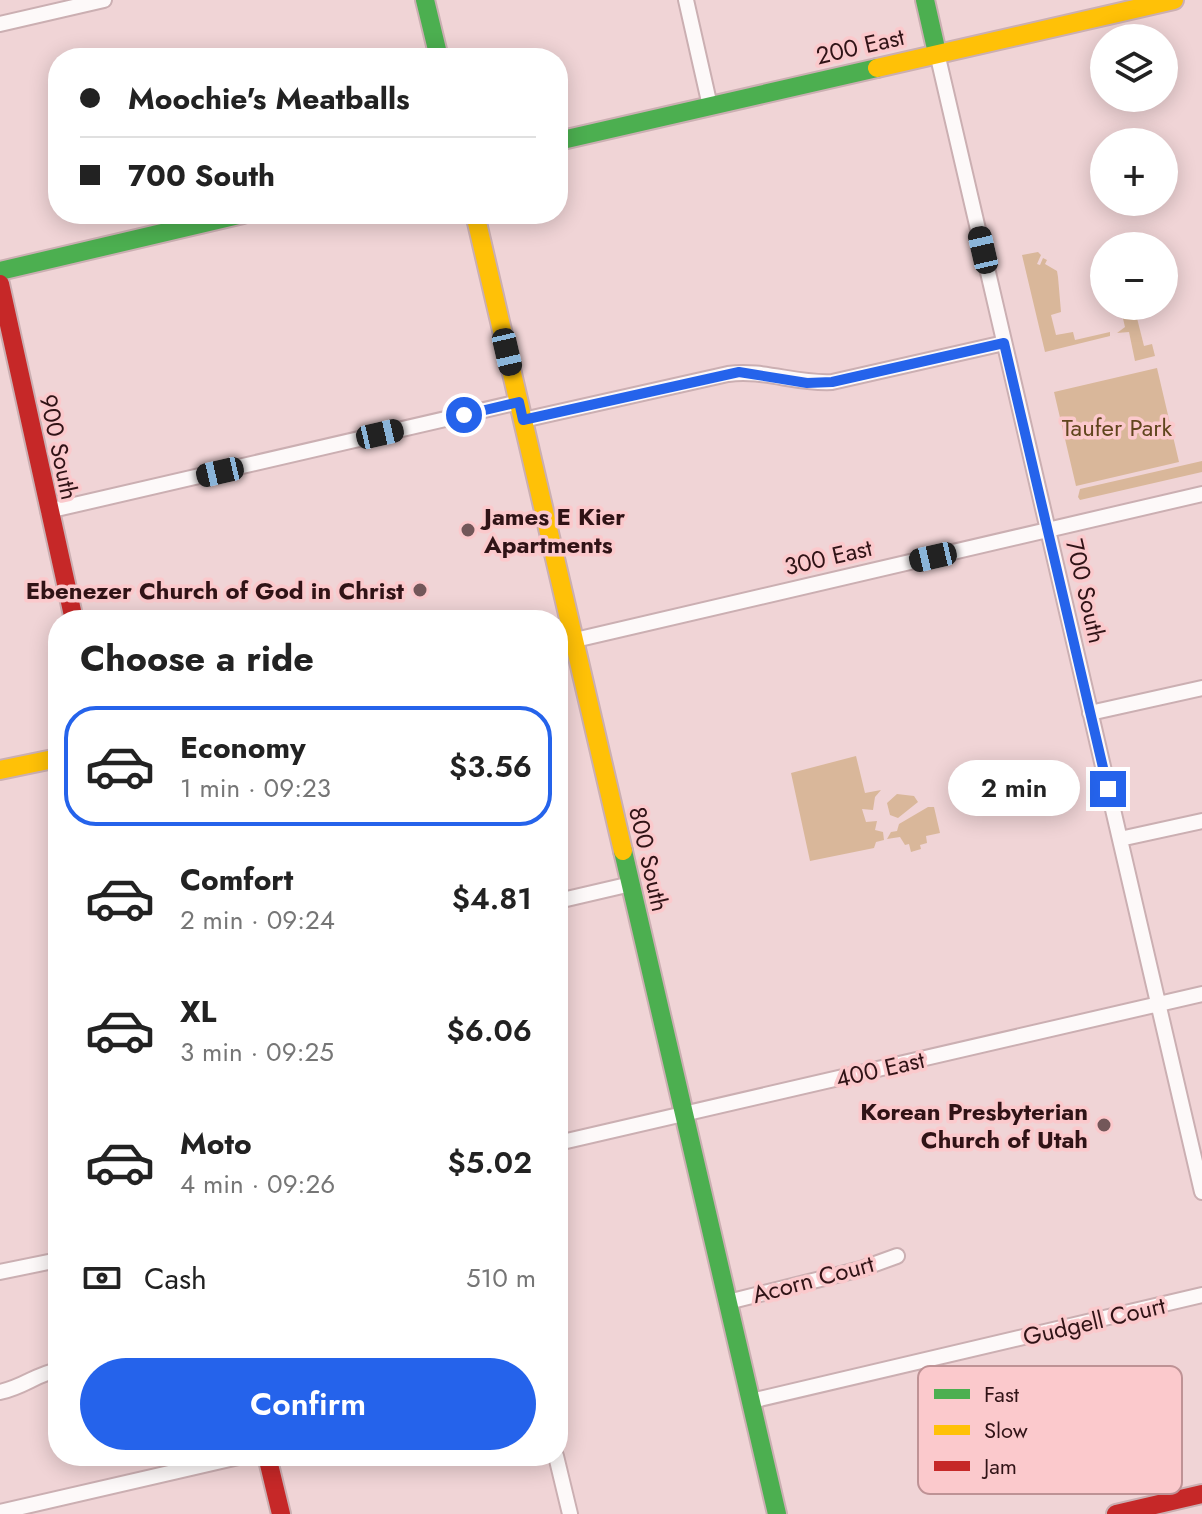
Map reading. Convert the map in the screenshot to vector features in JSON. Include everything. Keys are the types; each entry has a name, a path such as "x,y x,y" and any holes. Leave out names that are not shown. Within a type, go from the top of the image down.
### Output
{"street":[{"path":"0,24 104,0"},
{"path":"425,0 437,48"},
{"path":"686,0 710,106"},
{"name":"700 South","path":"925,0 1202,1192"},
{"name":"200 East","path":"568,139 1174,0"},
{"path":"0,271 200,224"},
{"name":"800 South","path":"477,224 521,411 560,610"},
{"name":"900 South","path":"0,284 72,610"},
{"path":"48,511 521,411 739,372 807,383 843,380 1004,343"},
{"name":"300 East","path":"568,642 1202,494"},
{"name":"800 South","path":"568,649 631,884 777,1514"},
{"path":"1090,713 1202,688"},
{"path":"0,770 48,760"},
{"path":"1120,839 1202,821"},
{"path":"568,899 631,884"},
{"name":"400 East","path":"568,1141 1202,994"},
{"name":"Acorn Court","path":"728,1302 861,1269 897,1256"},
{"path":"0,1272 48,1262"},
{"name":"Gudgell Court","path":"751,1401 1202,1295"},
{"path":"0,1392 25,1386 35,1376 48,1373"},
{"path":"0,1512 200,1466"},
{"path":"269,1466 281,1514"},
{"path":"558,1466 570,1514"},
{"path":"1116,1514 1202,1494"}],"green space":[{"path":"1038,252 1041,255 1037,264 1040,265 1043,258 1047,260 1045,264 1057,271 1061,312 1051,315 1056,335 1073,332 1075,340 1110,332 1110,336 1045,352 1022,255"},
{"path":"1123,320 1138,320 1144,346 1152,344 1155,356 1135,361 1129,332 1117,333 1125,327"},
{"name":"Taufer Park","path":"1157,368 1179,462 1076,486 1054,392"},
{"path":"1202,461 1202,472 1080,500 1078,497 1080,489"},
{"path":"856,756 865,793 881,790 875,797 873,810 862,809 866,822 877,821 875,830 883,832 884,840 876,842 874,848 810,861 791,773"},
{"path":"897,794 914,796 918,802 898,818 890,815 887,803"},
{"path":"928,807 934,807 940,833 926,836 927,843 920,845 921,849 911,852 909,844 905,845 900,837 887,839 891,832 897,831 899,824"}],"traffic: fast":[{"path":"425,0 437,48"},
{"path":"925,0 937,53"},
{"path":"568,139 877,68"},
{"path":"0,271 200,224"},
{"path":"623,851 777,1514"}],"traffic: slow":[{"path":"877,68 1174,0"},
{"path":"477,224 567,610"},
{"path":"568,614 623,851"},
{"path":"0,770 48,760"}],"traffic: jam":[{"path":"0,284 72,610"},
{"path":"269,1466 281,1514"},
{"path":"1116,1514 1202,1494"}],"place":[{"name":"James E Kier Apartments","path":"468,530"},
{"name":"Ebenezer Church of God in Christ","path":"420,590"},
{"name":"Korean Presbyterian Church of Utah","path":"1104,1125"}],"route":[{"path":"464,415 519,402 523,420 739,372 807,383 832,382 1004,343 1108,789"}]}
